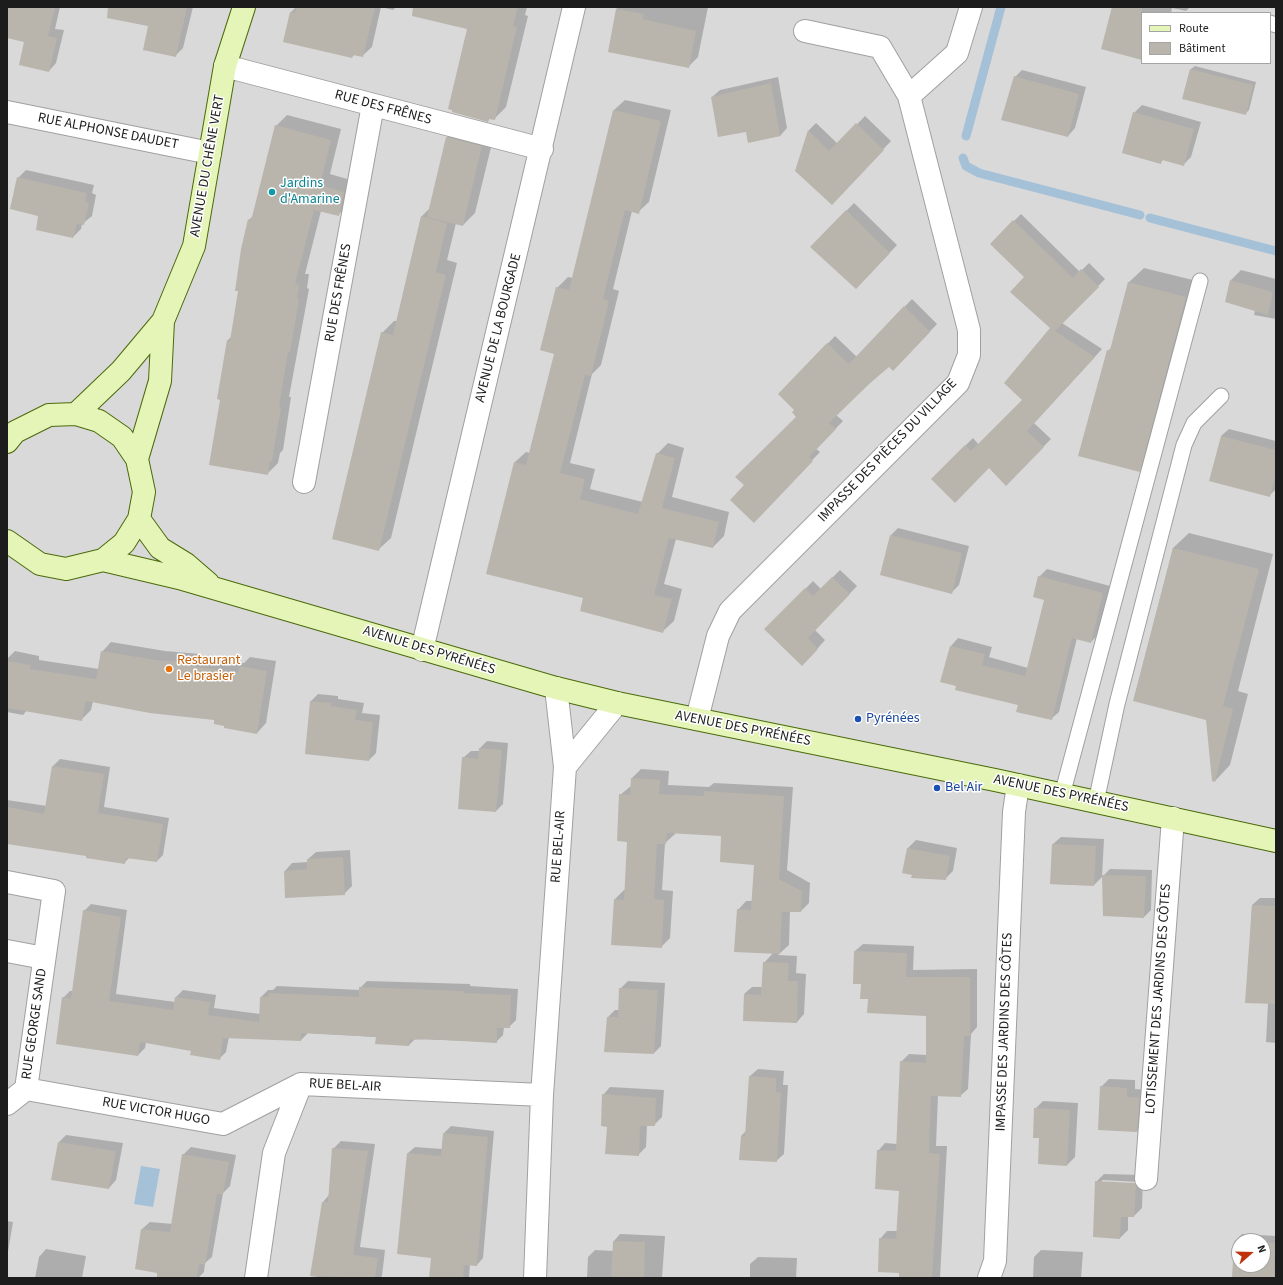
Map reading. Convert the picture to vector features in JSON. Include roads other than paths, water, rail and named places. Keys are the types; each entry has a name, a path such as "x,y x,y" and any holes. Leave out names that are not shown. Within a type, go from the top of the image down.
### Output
{"main road":[{"name":"AVENUE DU CHÊNE VERT","path":"137,459 160,382 164,322 194,246 225,66 244,7"},
{"name":"AVENUE DU CHÊNE VERT","path":"76,414 121,371 164,322"},
{"path":"7,541 40,564 66,569 103,560 124,543 139,519 144,492 137,459 122,437 99,421 76,414 49,415 10,436"},
{"name":"AVENUE DES PYRÉNÉES","path":"139,519 160,548 186,564 217,590"},
{"name":"AVENUE DES PYRÉNÉES","path":"103,560 150,571 556,688 617,703 1018,785 1276,841"}],"street":[{"name":"AVENUE DE LA BOURGADE","path":"422,650 542,149 574,7"},
{"path":"909,96 957,53 972,7"},
{"name":"IMPASSE DES PIÈCES DU VILLAGE","path":"697,719 718,636 730,611 958,383 969,355 969,330 909,96 880,47 805,31"},
{"name":"RUE DES FRÊNES","path":"225,66 542,149"},
{"name":"RUE DES FRÊNES","path":"304,482 373,105"},
{"name":"RUE ALPHONSE DAUDET","path":"7,112 210,153"},
{"name":"RUE BEL-AIR","path":"535,1278 542,1095 565,767 556,688"},
{"path":"565,767 617,703"},
{"name":"IMPASSE DES JARDINS DES CÔTES","path":"989,1278 995,1261 1014,812 1018,785"},
{"name":"LOTISSEMENT DES JARDINS DES CÔTES","path":"1146,1179 1173,818"},
{"name":"RUE GEORGE SAND","path":"7,882 54,891 26,1089"},
{"name":"RUE GEORGE SAND","path":"7,951 44,958"},
{"name":"RUE BEL-AIR","path":"256,1278 274,1153 301,1084 542,1095"},
{"name":"RUE VICTOR HUGO","path":"26,1089 223,1124 301,1084"},
{"path":"7,1104 26,1089"}],"lane":[{"path":"1062,795 1200,281"},
{"path":"1096,802 1116,704 1184,445 1194,423 1221,396"}],"water":[{"path":"141,1166 160,1169 153,1207 134,1204"}],"waterway":[{"path":"966,136 1001,7"},
{"path":"963,158 966,166 979,173 1140,215"},
{"path":"1150,218 1276,251"}],"place":[{"name":"Jardins d'Amarine","path":"272,192"},
{"name":"Restaurant Le brasier","path":"169,669"},
{"name":"Pyrénées","path":"858,719"},
{"name":"Bel Air","path":"937,788"}]}
